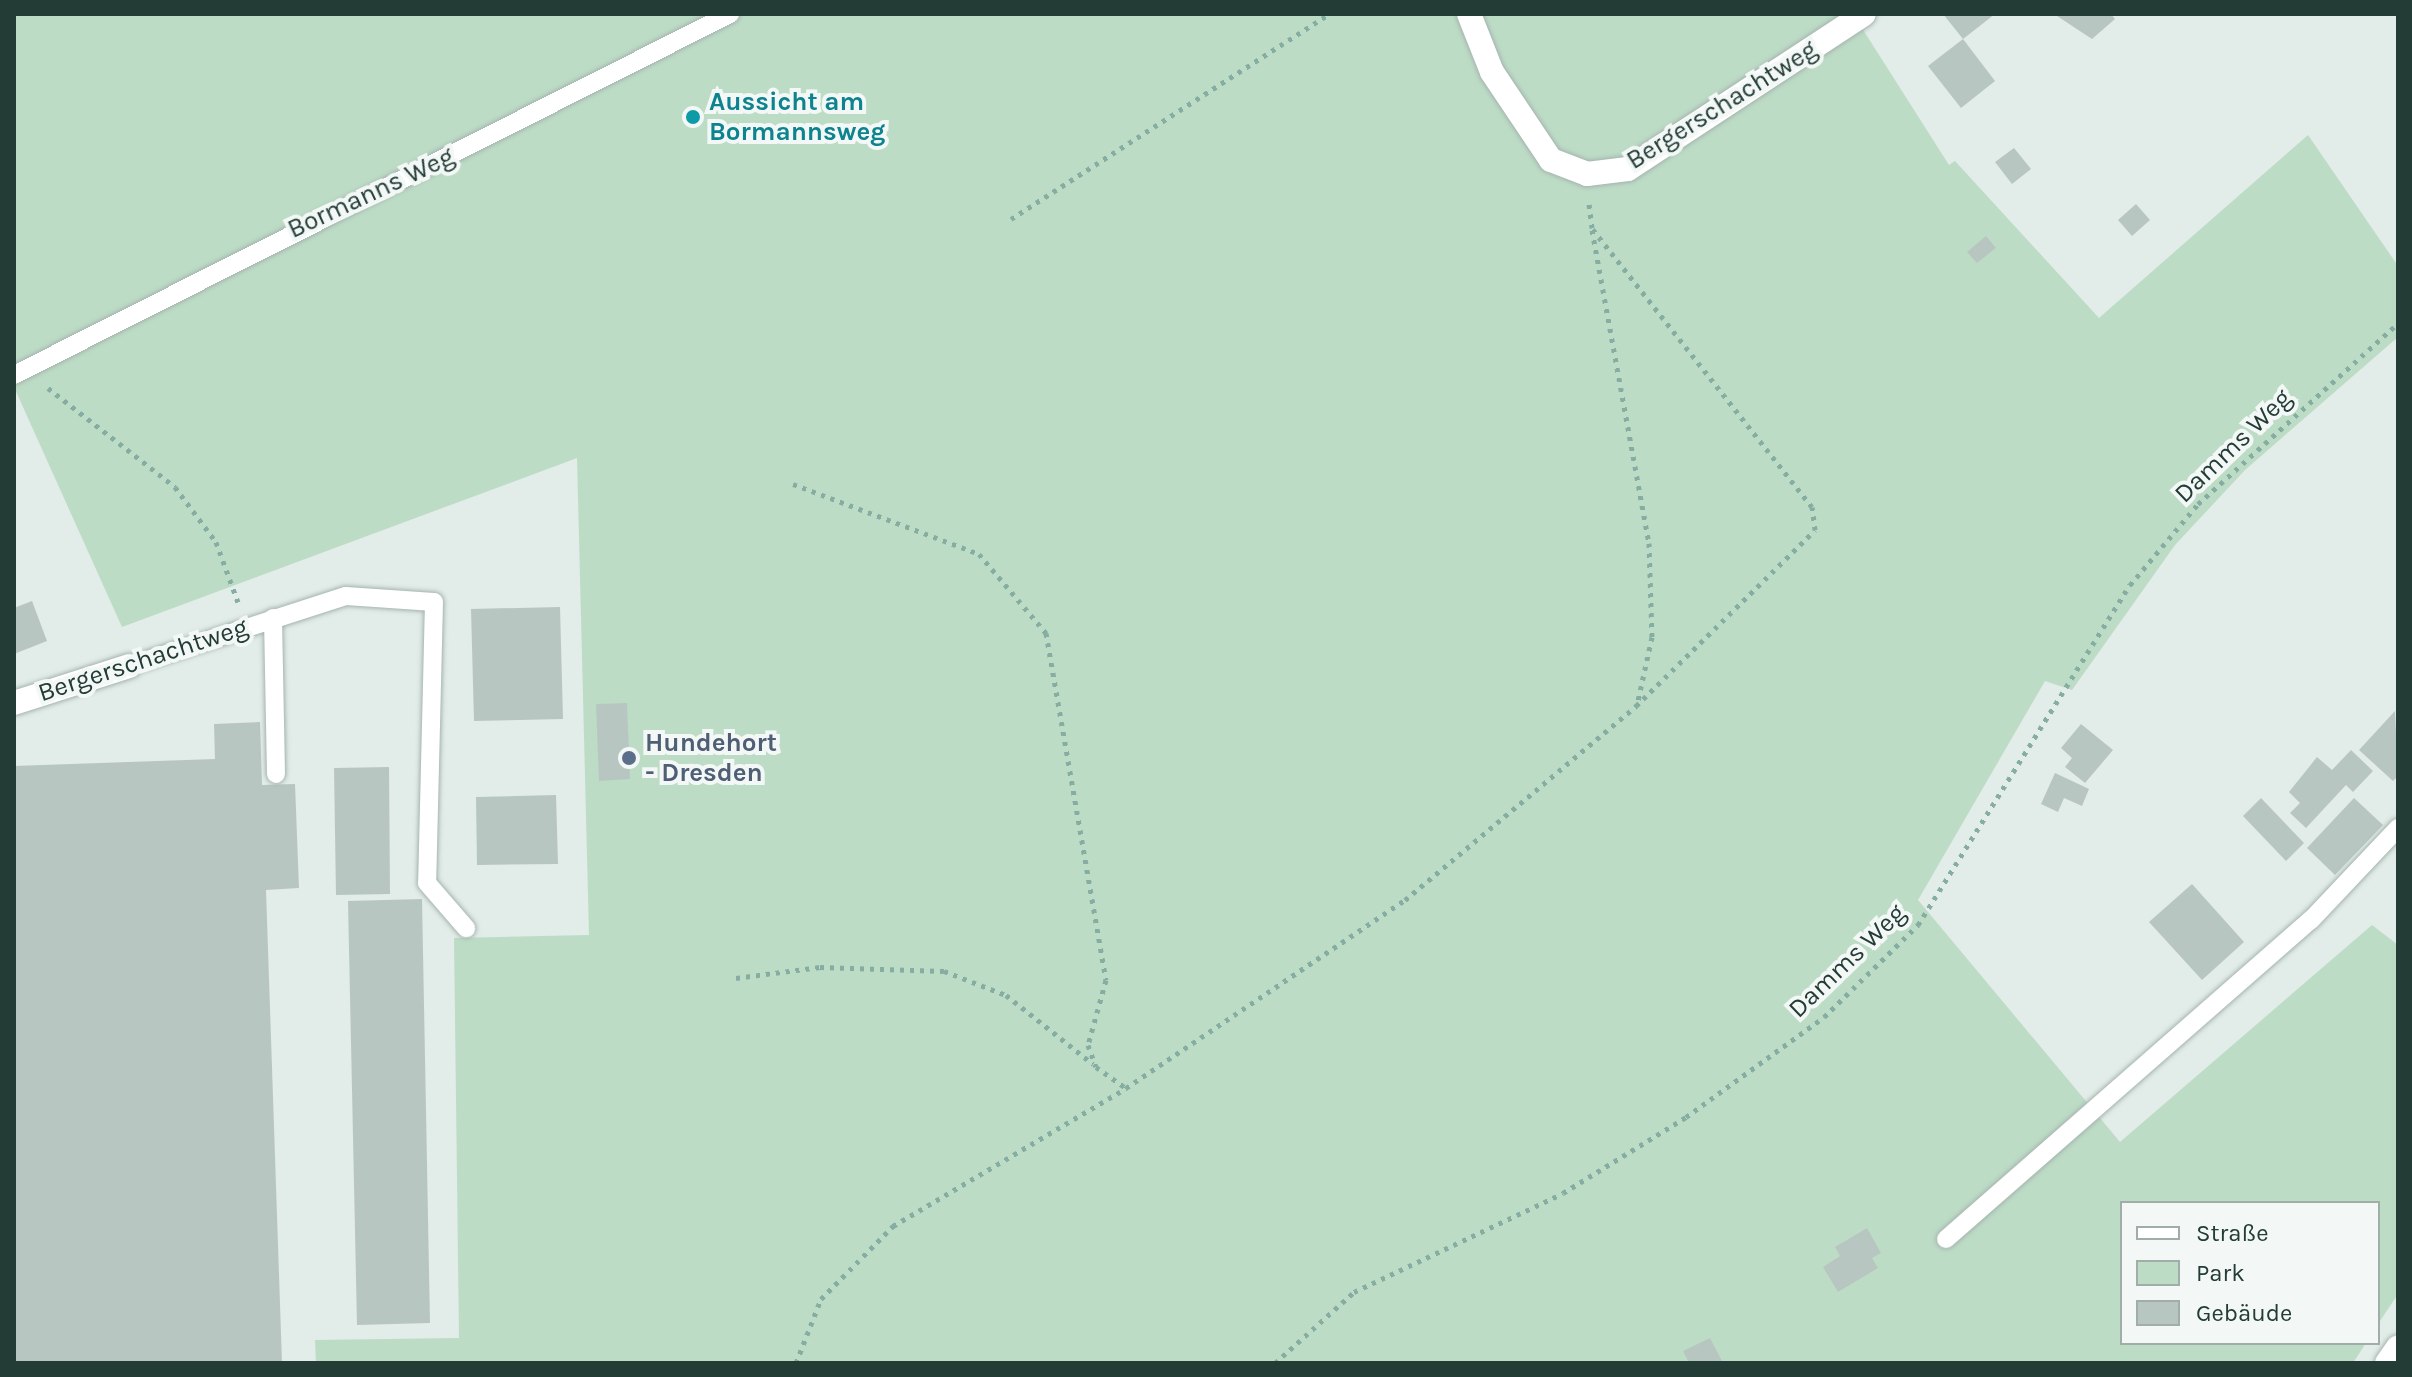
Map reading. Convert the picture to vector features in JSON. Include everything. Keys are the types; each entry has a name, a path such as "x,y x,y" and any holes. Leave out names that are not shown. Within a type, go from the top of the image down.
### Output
{"street":[{"name":"Bergerschachtweg","path":"1469,14 1492,72 1551,160 1587,174 1628,169 1864,14"},
{"name":"Bergerschachtweg","path":"14,703 129,666"},
{"path":"2387,1363 2398,1347"}],"lane":[{"name":"Bormanns Weg","path":"14,375 309,221 562,104 730,14"},
{"name":"Bergerschachtweg","path":"129,666 346,596 434,602 427,883 466,928"},
{"path":"273,618 276,774"},
{"path":"1946,1239 2311,920 2398,828"}],"path":[{"path":"1011,219 1329,14"},
{"path":"1587,174 1592,228 1649,543 1652,637 1636,706"},
{"path":"796,1363 821,1299 893,1226 1126,1088 1405,900 1636,706 1815,530 1812,507 1592,228"},
{"name":"Damms Weg","path":"1275,1363 1354,1292 1563,1193 1686,1117 1824,1017 1918,925 2130,585 2198,504 2398,323"},
{"path":"36,366 83,420 175,487 216,542 246,626"},
{"path":"793,484 979,554 1046,633 1106,980 1088,1045 1096,1067"},
{"path":"736,978 820,967 944,971 1006,995 1126,1088"}],"green space":[{"path":"14,14 1853,14 1949,165 1955,161 2099,318 2308,135 2398,266 2398,337 2245,470 2175,545 2072,690 2045,681 1918,900 2120,1142 2372,925 2398,945 2398,1294 2380,1321 2380,1201 2120,1201 2120,1345 2365,1345 2353,1363 316,1363 315,1340 459,1338 454,938 589,935 577,458 122,627 14,387"}],"building":[{"path":"1943,14 1995,14 1963,39"},
{"path":"2054,14 2111,14 2115,19 2092,39"},
{"path":"1963,39 1995,81 1961,108 1928,66"},
{"path":"2014,148 2031,169 2012,184 1995,162"},
{"path":"2136,204 2150,220 2132,236 2118,220"},
{"path":"1986,236 1996,248 1977,263 1967,252"},
{"path":"32,601 47,641 14,654 14,608"},
{"path":"560,607 563,719 474,721 471,609"},
{"path":"627,703 630,779 599,781 596,704"},
{"path":"2395,711 2398,776 2393,781 2359,750"},
{"path":"260,722 262,785 295,784 299,888 266,890 282,1363 14,1363 14,766 215,759 214,724"},
{"path":"2081,724 2113,750 2085,783 2065,767 2072,758 2061,748"},
{"path":"2351,750 2373,771 2353,792 2346,785 2306,828 2290,813 2300,803 2289,792 2317,757 2332,770"},
{"path":"389,767 390,894 336,895 334,768"},
{"path":"2055,773 2089,789 2082,806 2064,798 2058,812 2041,804"},
{"path":"556,795 558,864 477,865 476,797"},
{"path":"2261,798 2304,843 2286,861 2243,816"},
{"path":"2354,798 2383,825 2335,875 2307,848"},
{"path":"2192,884 2244,942 2202,980 2149,922"},
{"path":"422,899 430,1323 357,1325 348,901"},
{"path":"1867,1228 1881,1253 1872,1258 1878,1268 1838,1292 1823,1267 1840,1256 1835,1247"},
{"path":"1710,1338 1723,1363 1689,1363 1683,1351"}],"place":[{"name":"Aussicht am Bormannsweg","path":"693,117"},
{"name":"Hundehort - Dresden","path":"629,758"}]}
